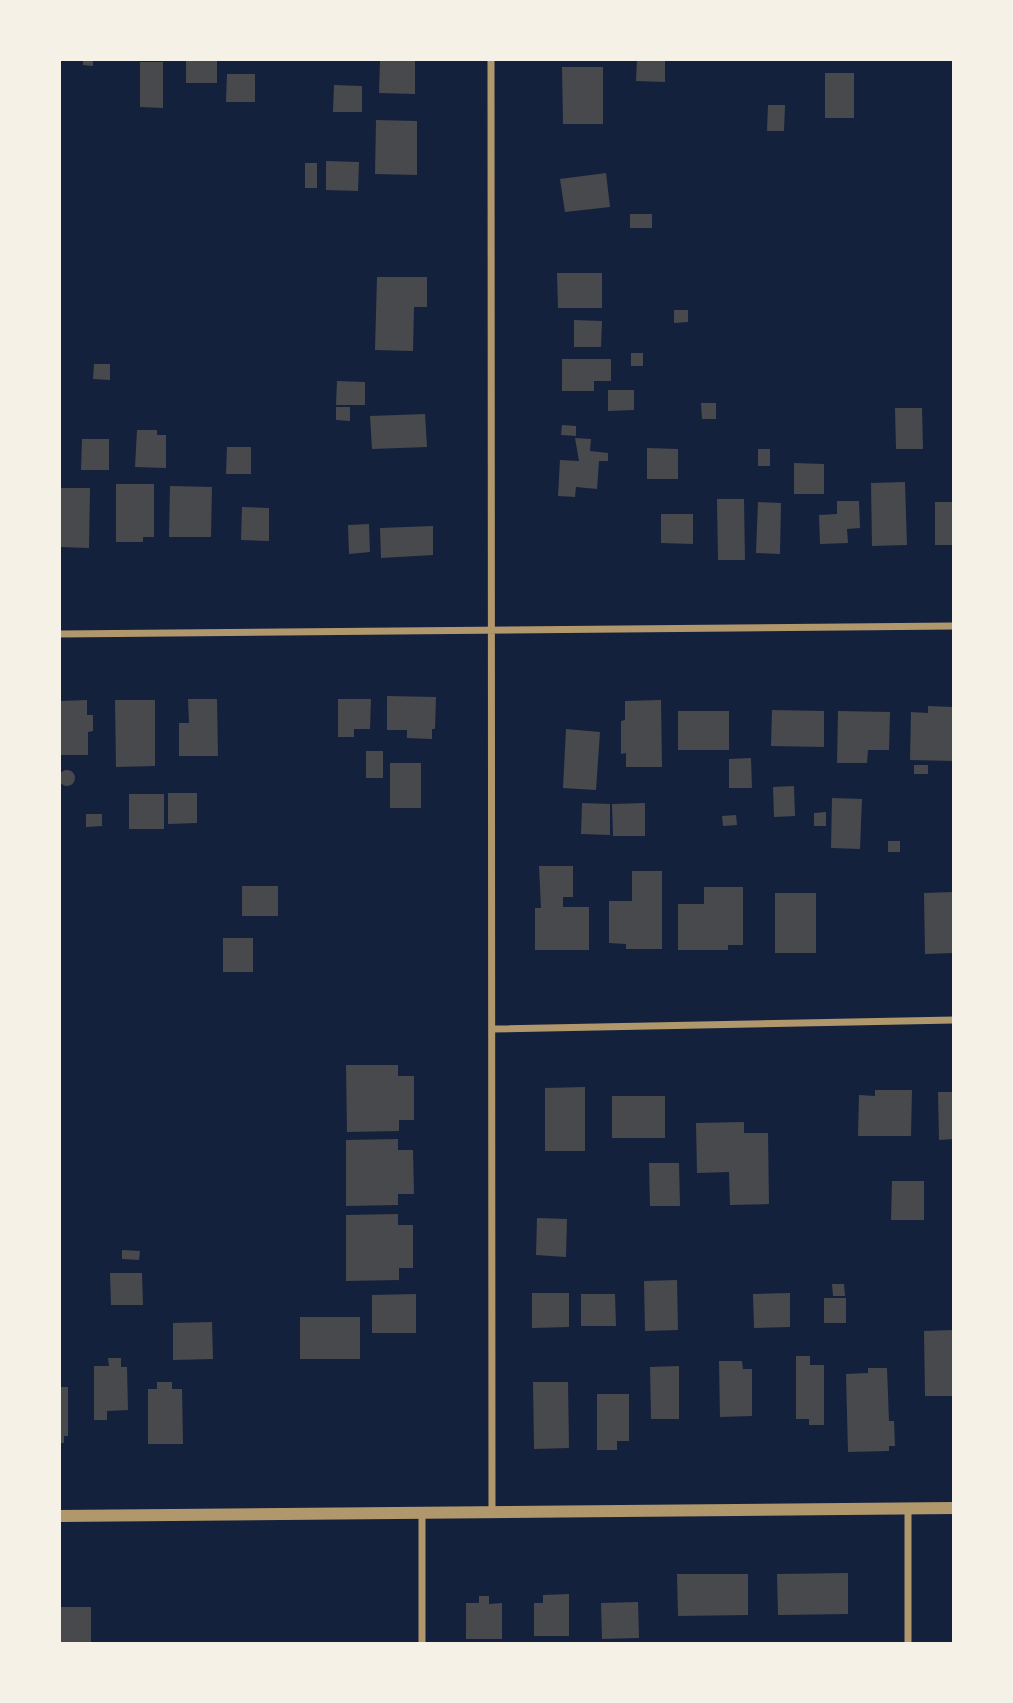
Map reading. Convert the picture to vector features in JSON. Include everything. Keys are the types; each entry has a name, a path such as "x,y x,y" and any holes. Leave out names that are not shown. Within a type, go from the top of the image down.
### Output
{"street":[{"path":"491,60 492,1512"},
{"path":"60,634 954,626"},
{"path":"492,1028 954,1020"},
{"path":"60,1516 954,1507"},
{"path":"908,1508 908,1643"},
{"path":"422,1513 422,1643"}],"building":[{"path":"83,60 93,60 93,66 83,65"},
{"path":"186,60 217,60 217,83 186,83"},
{"path":"380,60 415,60 415,94 379,93"},
{"path":"637,60 665,60 665,82 636,81"},
{"path":"140,62 163,62 163,108 140,107"},
{"path":"562,67 603,67 603,124 563,124"},
{"path":"825,73 854,73 854,118 825,118"},
{"path":"227,74 255,74 255,102 226,102"},
{"path":"334,85 362,86 362,112 333,112"},
{"path":"768,105 785,105 784,131 767,131"},
{"path":"376,120 417,121 417,175 375,174"},
{"path":"326,161 359,162 358,191 326,190"},
{"path":"305,163 317,163 317,188 305,188"},
{"path":"606,173 610,207 565,212 560,179"},
{"path":"630,214 652,214 652,228 630,228"},
{"path":"557,273 602,273 602,308 558,308"},
{"path":"377,277 427,277 427,307 414,307 413,351 375,350"},
{"path":"674,310 688,310 688,322 674,323"},
{"path":"574,320 602,321 601,347 574,347"},
{"path":"631,353 643,353 643,366 631,366"},
{"path":"562,359 611,359 611,381 594,381 594,391 562,391"},
{"path":"94,364 110,364 110,380 93,379"},
{"path":"337,381 365,382 365,405 336,405"},
{"path":"608,390 634,390 634,410 608,411"},
{"path":"701,403 716,403 716,419 702,419"},
{"path":"336,407 350,407 350,421 336,420"},
{"path":"895,408 922,408 923,449 896,449"},
{"path":"425,414 427,447 372,449 370,416"},
{"path":"562,425 576,426 576,436 561,435"},
{"path":"137,430 157,430 157,435 166,435 166,468 135,467"},
{"path":"575,438 591,439 590,451 608,453 608,461 599,461 597,489 576,487 575,497 558,496 560,460 579,461"},
{"path":"82,439 109,439 109,470 81,470"},
{"path":"227,447 251,447 251,474 226,474"},
{"path":"647,448 678,449 678,479 647,479"},
{"path":"758,449 770,449 770,466 758,466"},
{"path":"794,463 824,464 824,494 794,494"},
{"path":"905,482 907,545 872,546 871,483"},
{"path":"116,484 154,484 154,537 143,537 143,542 116,542"},
{"path":"170,486 212,487 211,537 169,537"},
{"path":"61,488 90,488 89,548 61,547"},
{"path":"717,499 744,499 745,560 718,560"},
{"path":"837,501 859,501 860,528 847,529 848,543 820,544 819,515 837,514"},
{"path":"758,502 781,503 780,554 756,553"},
{"path":"935,502 954,502 954,545 935,545"},
{"path":"242,507 269,508 269,541 241,540"},
{"path":"661,514 693,514 693,544 661,543"},
{"path":"369,524 370,552 349,554 348,525"},
{"path":"433,526 433,555 381,558 380,528"},
{"path":"387,696 436,697 432,739 407,738 407,730 387,730"},
{"path":"188,699 217,699 218,756 179,756 179,723 189,723"},
{"path":"338,699 371,699 370,729 354,729 354,737 338,737"},
{"path":"87,700 87,715 93,715 93,731 88,732 88,755 60,755 60,701"},
{"path":"115,700 155,700 155,766 116,767"},
{"path":"661,700 662,767 626,767 626,753 621,754 621,721 625,720 625,701"},
{"path":"928,706 953,707 954,761 910,760 911,712 928,713"},
{"path":"772,710 824,711 824,747 771,746"},
{"path":"678,711 729,711 729,750 678,750"},
{"path":"838,711 890,712 889,750 868,750 867,763 837,763"},
{"path":"566,729 600,732 596,790 563,788"},
{"path":"366,751 383,751 383,778 366,778"},
{"path":"751,758 752,788 729,788 729,759"},
{"path":"390,763 421,763 421,808 390,808"},
{"path":"914,765 928,765 928,774 914,774"},
{"path":"67,770 73,772 73,784 67,786 61,784 59,778 61,772"},
{"path":"794,786 795,816 774,817 773,787"},
{"path":"168,793 197,793 197,823 168,824"},
{"path":"129,794 164,794 164,829 129,829"},
{"path":"832,798 862,799 860,849 831,848"},
{"path":"582,803 610,804 610,835 581,834"},
{"path":"645,803 645,836 613,836 612,804"},
{"path":"826,812 826,826 814,826 814,813"},
{"path":"86,814 102,814 102,826 86,827"},
{"path":"736,815 737,825 723,826 722,816"},
{"path":"888,841 900,841 900,852 888,852"},
{"path":"539,866 573,866 573,897 563,897 563,907 589,907 589,950 535,950 535,908 541,908"},
{"path":"632,871 662,871 662,949 626,949 626,944 609,943 609,901 632,901"},
{"path":"242,886 278,886 278,916 242,916"},
{"path":"704,887 743,887 743,945 728,945 728,950 678,950 678,904 704,904"},
{"path":"954,892 954,953 925,954 924,893"},
{"path":"775,893 816,893 816,953 775,953"},
{"path":"223,938 253,938 253,972 223,972"},
{"path":"346,1065 398,1065 398,1076 414,1076 414,1120 399,1120 399,1131 347,1132"},
{"path":"585,1087 585,1151 545,1151 545,1088"},
{"path":"875,1090 912,1090 911,1136 858,1136 859,1095 875,1096"},
{"path":"938,1092 954,1092 954,1139 939,1140"},
{"path":"612,1096 665,1096 665,1138 612,1138"},
{"path":"744,1122 744,1133 768,1133 769,1204 730,1205 729,1172 697,1173 696,1123"},
{"path":"398,1139 398,1150 413,1150 414,1194 398,1194 398,1205 346,1206 346,1140"},
{"path":"649,1163 679,1163 680,1206 650,1206"},
{"path":"892,1181 924,1181 924,1220 891,1220"},
{"path":"398,1214 398,1225 413,1225 413,1268 399,1268 399,1280 346,1281 346,1215"},
{"path":"537,1218 567,1219 566,1257 536,1255"},
{"path":"122,1250 140,1251 139,1260 122,1259"},
{"path":"110,1273 142,1273 143,1305 111,1305"},
{"path":"677,1280 678,1330 645,1331 644,1281"},
{"path":"832,1284 844,1284 845,1296 833,1296"},
{"path":"532,1293 569,1293 569,1327 532,1328"},
{"path":"790,1293 790,1327 754,1328 753,1294"},
{"path":"416,1294 416,1333 372,1333 372,1295"},
{"path":"581,1294 615,1294 616,1326 581,1326"},
{"path":"824,1298 846,1298 846,1323 824,1323"},
{"path":"300,1317 360,1317 360,1359 300,1359"},
{"path":"212,1322 213,1359 173,1360 173,1323"},
{"path":"954,1330 954,1396 925,1396 924,1331"},
{"path":"796,1356 810,1356 810,1365 824,1365 824,1425 809,1425 809,1419 796,1419"},
{"path":"108,1358 121,1358 121,1367 127,1367 128,1410 107,1411 107,1420 94,1420 94,1366 109,1366"},
{"path":"719,1361 742,1361 743,1369 752,1369 752,1416 720,1417"},
{"path":"679,1366 679,1419 651,1419 650,1367"},
{"path":"868,1368 887,1368 889,1421 894,1421 895,1446 889,1446 889,1451 848,1452 846,1374 868,1373"},
{"path":"157,1382 172,1382 172,1389 182,1389 183,1444 148,1444 148,1389 157,1389"},
{"path":"533,1382 568,1382 569,1448 534,1449"},
{"path":"60,1387 68,1387 68,1436 64,1436 64,1443 60,1443"},
{"path":"597,1394 629,1394 629,1441 617,1441 617,1450 597,1450"},
{"path":"848,1573 848,1614 778,1615 777,1574"},
{"path":"677,1574 748,1574 748,1615 678,1616"},
{"path":"569,1594 569,1636 534,1636 534,1603 543,1603 543,1595"},
{"path":"479,1596 489,1596 489,1604 502,1603 502,1639 466,1639 466,1603 479,1603"},
{"path":"638,1602 639,1638 602,1639 601,1603"},
{"path":"60,1607 91,1607 91,1644 60,1644"}]}
